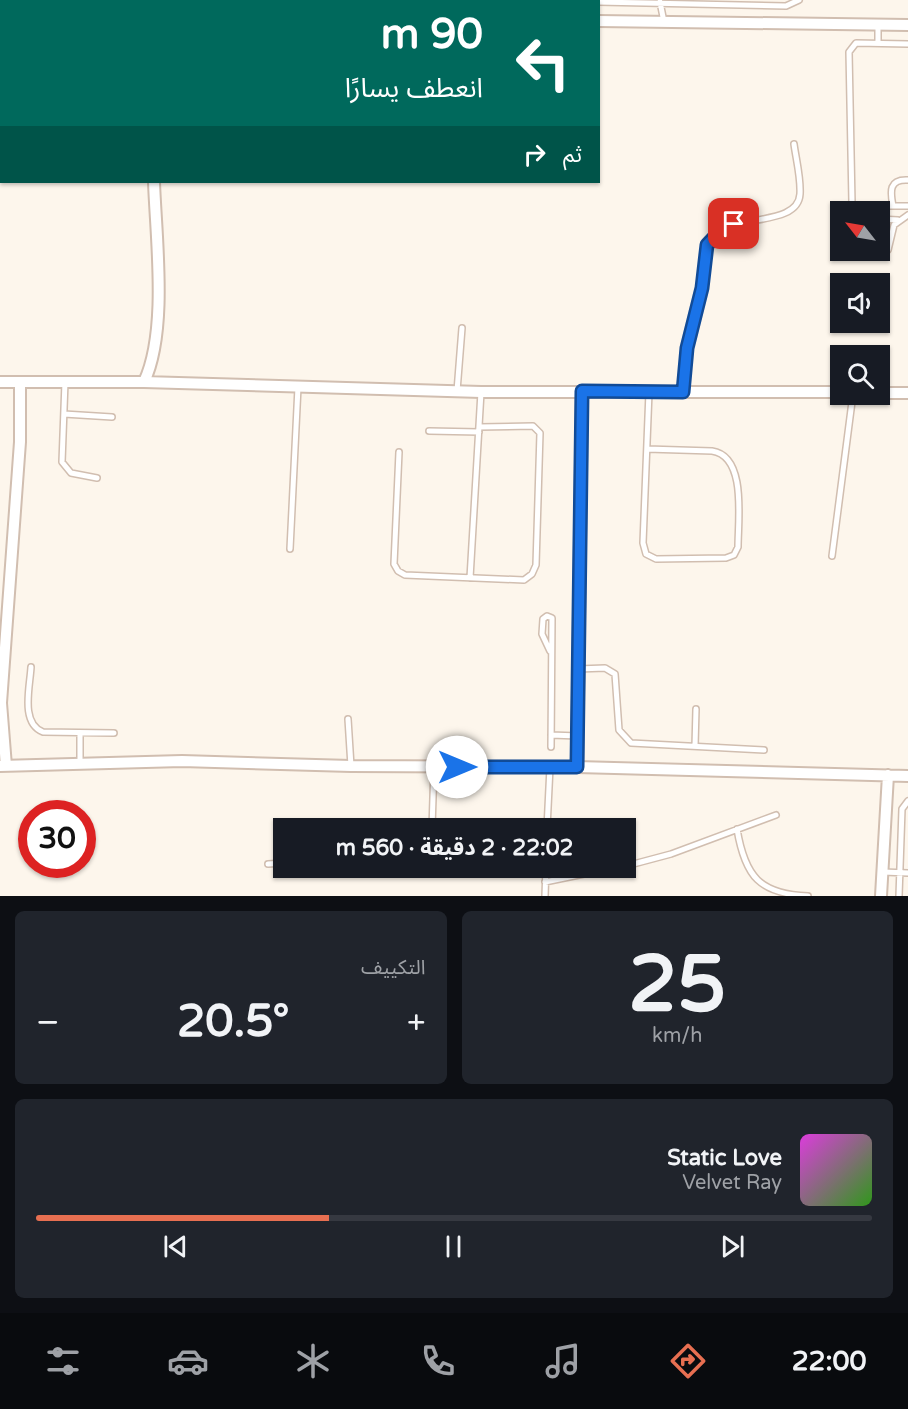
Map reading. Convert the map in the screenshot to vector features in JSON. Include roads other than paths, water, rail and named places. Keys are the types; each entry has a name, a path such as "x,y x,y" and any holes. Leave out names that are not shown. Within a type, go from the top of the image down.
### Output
{"street":[{"path":"600,21 908,25"},
{"path":"144,382 153,360 158,324 154,183"},
{"path":"0,382 144,382 482,392 830,392"},
{"path":"20,382 20,442 1,703 3,766 182,761 351,766 577,767 908,776"},
{"path":"577,767 582,391"},
{"path":"890,393 908,393"},
{"path":"881,896 888,775"}],"lane":[{"path":"600,2 660,1 786,6 799,0"},
{"path":"660,1 664,22"},
{"path":"878,24 878,44"},
{"path":"908,44 856,43 850,49 852,200 856,206 908,206"},
{"path":"683,392 687,348 702,288 707,245 723,228 780,215 793,208 800,194 794,144"},
{"path":"893,206 890,189 898,180 908,180"},
{"path":"890,220 898,220 908,215"},
{"path":"890,240 898,220"},
{"path":"457,391 462,328"},
{"path":"64,382 62,462 71,473 97,478"},
{"path":"290,549 298,387"},
{"path":"470,578 482,392"},
{"path":"647,449 712,451 719,452 730,460 736,477 738,547 734,555 726,558 656,559 646,554 643,543 649,392"},
{"path":"831,556 852,405"},
{"path":"64,414 112,417"},
{"path":"399,452 395,568 405,575 524,580 532,574 536,565 540,433 533,426 429,431"},
{"path":"550,651 542,628 543,619 547,616 553,620 550,651 551,747"},
{"path":"31,667 29,711 32,725 43,732 114,733"},
{"path":"578,669 605,668 615,674 619,730 632,743 764,750"},
{"path":"695,746 696,709"},
{"path":"348,719 351,766"},
{"path":"80,733 80,763"},
{"path":"550,735 578,736"},
{"path":"432,818 434,767"},
{"path":"547,818 550,767"},
{"path":"900,896 900,873 905,837 902,809 908,801"},
{"path":"636,863 776,815"},
{"path":"738,829 744,857 760,884 775,893 808,896"},
{"path":"268,864 273,864"},
{"path":"883,872 908,873"},
{"path":"545,878 545,896"},
{"path":"545,882 564,878"}]}
